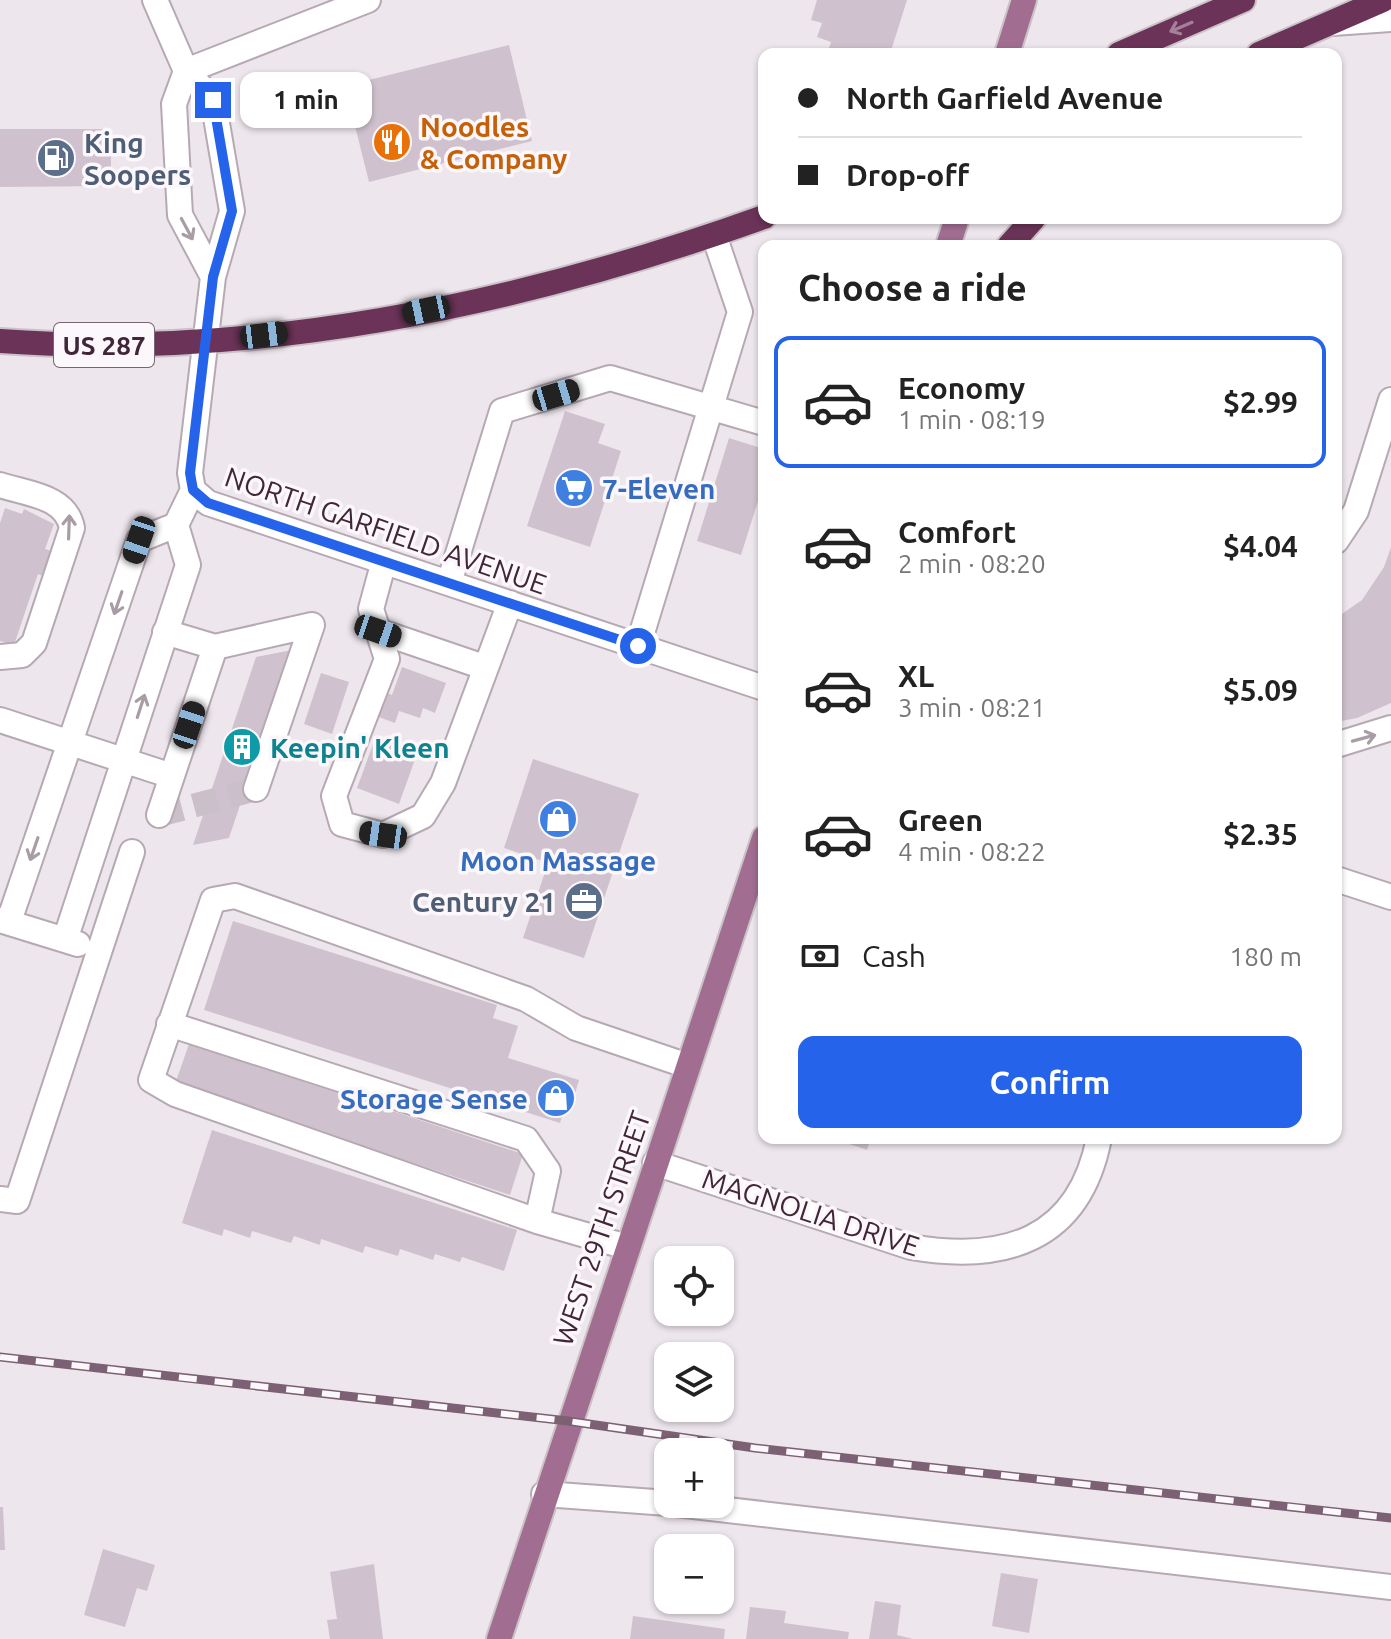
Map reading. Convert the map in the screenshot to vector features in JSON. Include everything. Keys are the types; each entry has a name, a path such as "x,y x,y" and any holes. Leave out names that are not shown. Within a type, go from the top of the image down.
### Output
{"highway":[{"path":"1133,48 1243,0"},
{"path":"1273,48 1383,0"},
{"name":"US 287","path":"0,341 55,345 207,343 367,323 603,271 758,219"},
{"path":"1014,240 1029,224"}],"main road":[{"path":"1009,48 1024,0"},
{"name":"WEST 29TH STREET","path":"499,1639 544,1494 758,856"}],"street":[{"name":"NORTH GARFIELD AVENUE","path":"155,0 186,71 213,100 232,211 213,277 190,473 193,490 208,503 758,686"},
{"path":"213,277 180,215 174,104 186,71 368,0"},
{"path":"1330,23 1391,19"},
{"path":"638,646 740,312 714,235"},
{"path":"449,583 502,411 610,378 758,421"},
{"path":"1342,532 1356,511 1391,400"},
{"path":"0,485 57,503 69,513 72,528 34,643 22,655 0,657"},
{"path":"100,951 4,920 71,744 139,540 176,525 193,490"},
{"path":"65,940 188,565 176,525"},
{"path":"384,561 371,609 387,659 334,796 342,824 364,832 383,835 423,816 443,783 510,603"},
{"path":"165,632 215,647 312,625 256,789"},
{"path":"378,631 484,667"},
{"path":"159,815 215,647"},
{"path":"0,720 172,776"},
{"path":"1342,743 1391,728"},
{"path":"0,1199 17,1201 132,852"},
{"path":"1342,881 1391,897"},
{"path":"627,1247 537,1221 175,1094 151,1080 169,1024 213,900 235,896 526,999 576,1028 688,1066"},
{"path":"169,1024 526,1139 548,1171 537,1221"},
{"name":"MAGNOLIA DRIVE","path":"655,1163 911,1247 947,1253 996,1252 1033,1237 1069,1209 1093,1168 1098,1144"},
{"path":"544,1494 654,1502"},
{"path":"734,1511 1391,1587"}],"building":[{"path":"817,0 907,0 892,48 829,48 831,42 817,37 822,23 811,20"},
{"path":"509,45 532,141 369,182 345,86"},
{"name":"King Soopers","path":"0,129 111,129 111,186 0,187"},
{"name":"7-Eleven","path":"565,411 605,424 598,443 621,451 590,547 527,526"},
{"name":"7-Eleven","path":"729,438 758,447 758,501 741,555 697,541"},
{"path":"5,508 22,514 24,509 54,524 45,549 61,554 53,580 38,574 14,645 0,641 0,523"},
{"path":"1391,547 1391,703 1357,718 1342,721 1342,614 1362,600 1384,567"},
{"name":"Keepin' Kleen","path":"292,650 229,838 193,845 256,657"},
{"path":"402,667 446,683 435,713 423,708 420,718 399,711 395,723 376,716 385,692 392,695"},
{"path":"321,673 349,682 332,734 304,724"},
{"path":"376,736 418,751 399,804 357,788"},
{"path":"533,759 639,794 584,958 523,938 548,863 504,848"},
{"path":"233,921 497,1005 493,1018 518,1026 508,1058 579,1080 570,1110 564,1109 560,1123 204,1010"},
{"path":"189,1044 523,1154 510,1195 175,1084"},
{"path":"212,1130 517,1230 504,1271 462,1257 460,1262 435,1254 433,1260 400,1249 398,1256 365,1246 363,1253 321,1239 320,1245 294,1236 291,1243 252,1231 250,1238 224,1229 222,1236 182,1223"},
{"path":"850,1144 869,1144 867,1150"},
{"path":"0,1507 3,1507 5,1550 0,1550"},
{"path":"103,1549 155,1565 147,1591 137,1588 125,1627 84,1615"},
{"path":"374,1564 383,1639 330,1639 327,1620 337,1619 330,1572"},
{"path":"1001,1573 1038,1579 1029,1633 992,1626"},
{"path":"875,1601 901,1605 897,1635 913,1639 869,1639"},
{"path":"750,1607 786,1611 784,1623 849,1632 848,1639 746,1639"},
{"path":"633,1616 725,1629 724,1639 630,1639"}],"tunnel":[{"path":"159,815 256,789"}],"railway":[{"path":"0,1357 568,1421 755,1448 1391,1518"}],"place":[{"name":"Noodles & Company","path":"392,142"},
{"name":"King Soopers","path":"56,158"},
{"name":"7-Eleven","path":"574,488"},
{"name":"Keepin' Kleen","path":"242,747"},
{"name":"Moon Massage","path":"558,819"},
{"name":"Century 21","path":"584,901"},
{"name":"Storage Sense","path":"556,1098"}],"route":[{"path":"213,100 232,211 213,277 190,473 193,490 208,503 638,646"}]}
